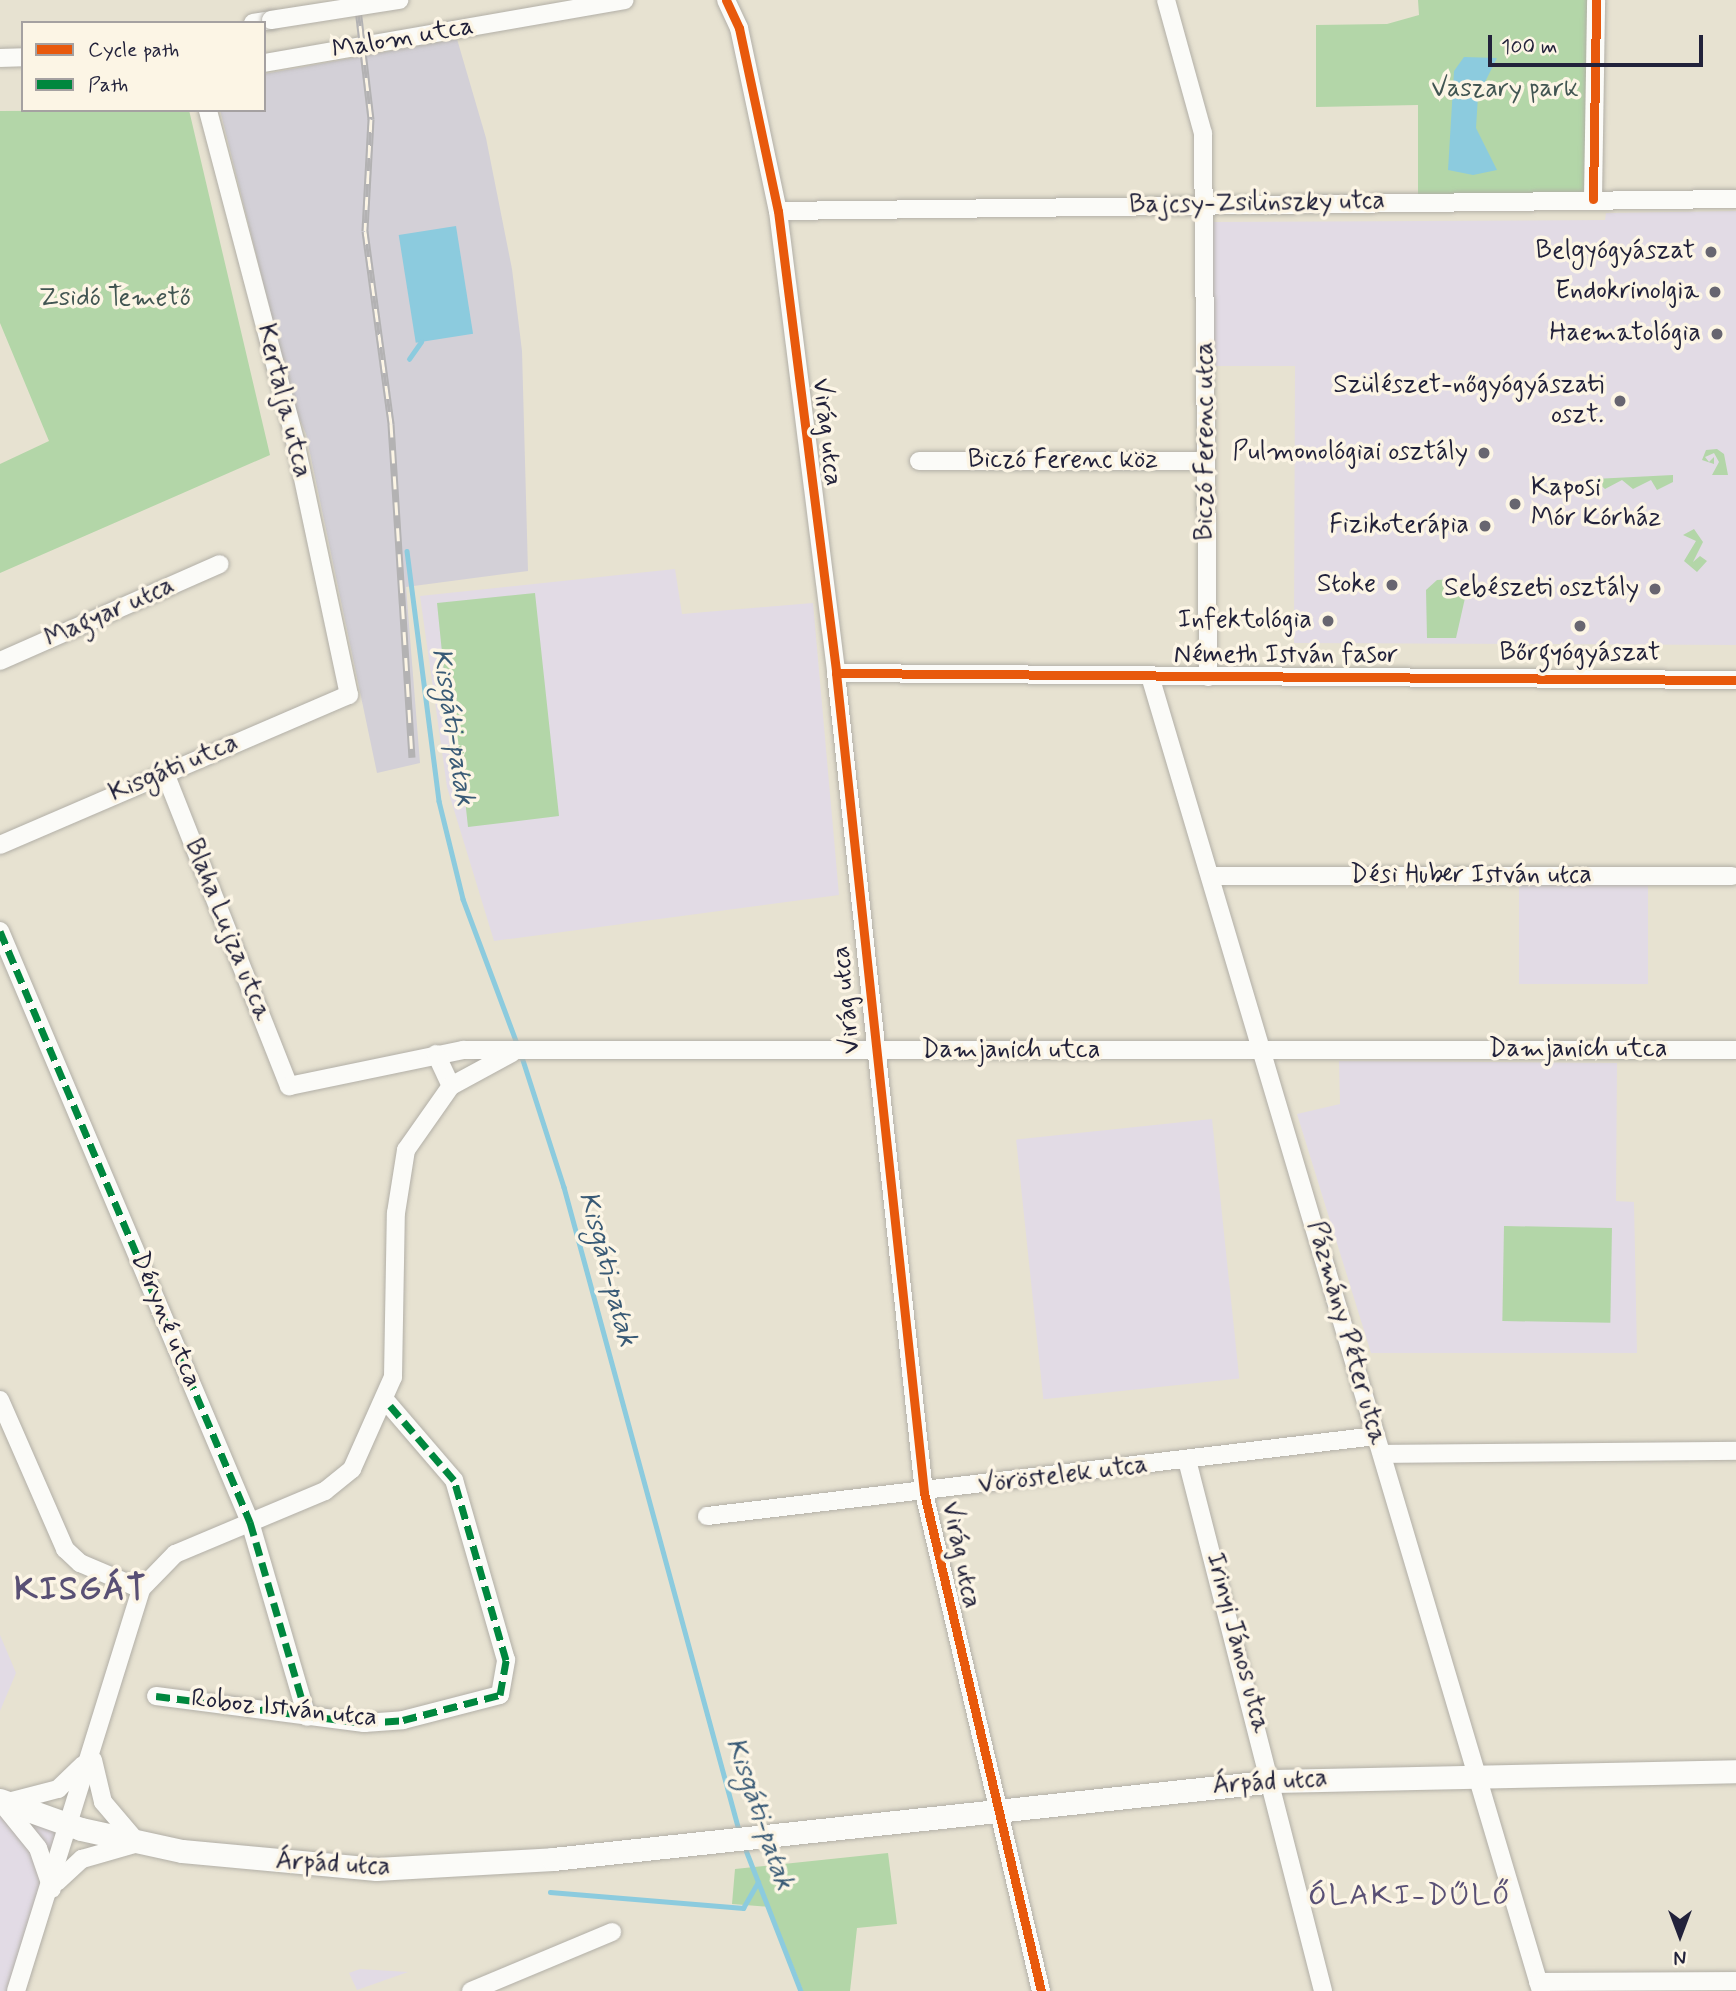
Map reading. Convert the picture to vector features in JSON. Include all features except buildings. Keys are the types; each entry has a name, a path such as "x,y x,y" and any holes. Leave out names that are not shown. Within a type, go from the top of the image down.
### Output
{"main road":[{"name":"Árpád utca","path":"0,1800 70,1825 138,1843 236,1859 376,1869 672,1846 1274,1780 1736,1771"}],"street":[{"path":"265,21 399,0"},
{"name":"Malom utca","path":"266,63 625,0"},
{"name":"Virág utca","path":"726,0 739,28 778,211 836,673 874,1052 924,1493 995,1810 1041,1991"},
{"name":"Virág utca","path":"739,28 742,0"},
{"name":"Biczó Ferenc utca","path":"1166,0 1203,133 1208,677"},
{"path":"1593,199 1596,0"},
{"path":"0,58 21,57"},
{"name":"Kertalja utca","path":"209,112 295,440 349,695"},
{"name":"Bajcsy-Zsilinszky utca","path":"778,211 1736,199"},
{"name":"Biczó Ferenc köz","path":"919,461 1206,461"},
{"name":"Magyar utca","path":"0,661 219,564"},
{"name":"Németh István fasor","path":"836,673 1736,680"},
{"name":"Pázmány Péter utca","path":"1150,676 1540,1987"},
{"name":"Kisgáti utca","path":"0,845 349,695"},
{"name":"Blaha Lujza utca","path":"165,773 289,1086"},
{"name":"Dési Huber István utca","path":"1210,876 1732,876"},
{"name":"Déryné utca","path":"0,930 250,1522 307,1717"},
{"name":"Damjanich utca","path":"289,1086 436,1054 1736,1050"},
{"path":"16,1991 52,1889 141,1589 174,1554 325,1491 352,1469 386,1401 396,1351 400,1177 417,1126 451,1086 518,1053"},
{"path":"436,1054 451,1086"},
{"path":"0,1400 65,1549 80,1563 141,1589"},
{"name":"Roboz István utca","path":"156,1696 307,1717 403,1720 488,1702 507,1679 454,1480 386,1401"},
{"name":"Vöröstelek utca","path":"707,1516 924,1493 1376,1436"},
{"path":"1382,1454 1736,1451"},
{"name":"Irinyi János utca","path":"1187,1460 1274,1780 1323,1991"},
{"path":"0,1800 30,1801 58,1789 92,1753"},
{"path":"52,1889 82,1859 138,1843 103,1802 92,1753"},
{"path":"0,1800 38,1848 52,1889"},
{"path":"471,1991 612,1932"},
{"path":"1540,1987 1726,1984"}],"shaded area":[{"path":"457,39 486,138 512,269 522,351 528,571 406,587 420,763 377,773 306,434 294,406 220,112 266,112 266,74"},
{"name":"Kaposi Mór Kórház","path":"1736,211 1736,645 1294,643 1295,366 1212,366 1212,222 1605,220 1606,213"},
{"path":"675,569 682,614 813,603 839,895 494,941 447,787 420,596"},
{"path":"1519,880 1648,880 1648,984 1519,984"},
{"path":"1339,1061 1617,1063 1616,1201 1634,1202 1637,1353 1371,1353 1297,1114 1340,1104"},
{"path":"1212,1119 1239,1379 1043,1399 1016,1140"},
{"path":"0,1635 16,1673 0,1711"},
{"path":"0,1803 69,1828 15,1991 0,1991"},
{"path":"360,1969 408,1972 357,1990 349,1973"}],"green space":[{"name":"Vaszary park","path":"1418,0 1593,0 1593,199 1418,202 1418,105 1316,107 1316,25 1387,24 1419,15"},
{"name":"Zsidó Temető","path":"0,111 189,112 270,455 0,573 0,464 49,441 0,323"},
{"path":"1717,449 1724,454 1728,475 1712,475 1719,462 1714,453 1705,457 1709,462 1714,457 1714,464 1702,460 1706,450"},
{"path":"1673,475 1673,482 1657,490 1651,480 1633,489 1622,480 1605,489 1594,479"},
{"path":"1694,529 1703,542 1693,562 1700,556 1707,561 1697,572 1684,561 1696,541 1683,535"},
{"path":"1451,579 1464,587 1465,598 1456,638 1427,638 1426,590 1437,580"},
{"path":"535,593 559,816 468,827 463,781 455,781 437,603"},
{"path":"1504,1226 1612,1228 1610,1323 1502,1321"},
{"path":"888,1853 897,1924 857,1928 850,1991 803,1991 770,1907 732,1904 735,1869"}],"water":[{"path":"1464,57 1497,58 1478,96 1476,128 1497,170 1473,175 1448,170 1454,71"},
{"path":"456,226 473,334 416,343 399,235"}],"waterway":[{"path":"409,359 421,342"},
{"name":"Kisgáti-patak","path":"407,551 439,801 463,899 518,1046"},
{"name":"Kisgáti-patak","path":"521,1054 564,1187 739,1830"},
{"name":"Kisgáti-patak","path":"744,1845 801,1991"},
{"path":"550,1892 743,1908 758,1882"}],"railway":[{"path":"357,0 371,119 365,231 391,424 412,757"}],"marked path":[{"path":"0,931 250,1522 307,1717"},
{"path":"156,1696 364,1723 403,1720 500,1695 506,1660 454,1480 386,1401"}],"cycle path":[{"path":"726,0 739,28 778,211 836,673 924,1493 1041,1991"},
{"path":"1593,199 1596,0"},
{"path":"836,673 1736,680"}],"place":[{"name":"Belgyógyászat","path":"1711,252"},
{"name":"Endokrinolgia","path":"1715,292"},
{"name":"Haematológia","path":"1717,334"},
{"name":"Szülészet-nőgyógyászati oszt.","path":"1620,401"},
{"name":"Pulmonológiai osztály","path":"1484,453"},
{"name":"Kaposi Mór Kórház","path":"1515,504"},
{"name":"Fizikoterápia","path":"1485,526"},
{"name":"Stoke","path":"1392,585"},
{"name":"Sebészeti osztály","path":"1655,589"},
{"name":"Infektológia","path":"1328,621"},
{"name":"Bőrgyógyászat","path":"1580,626"}],"district":[{"name":"KISGÁT","path":"81,1591"},
{"name":"ÓLAKI-DŰLŐ","path":"1411,1896"}]}
